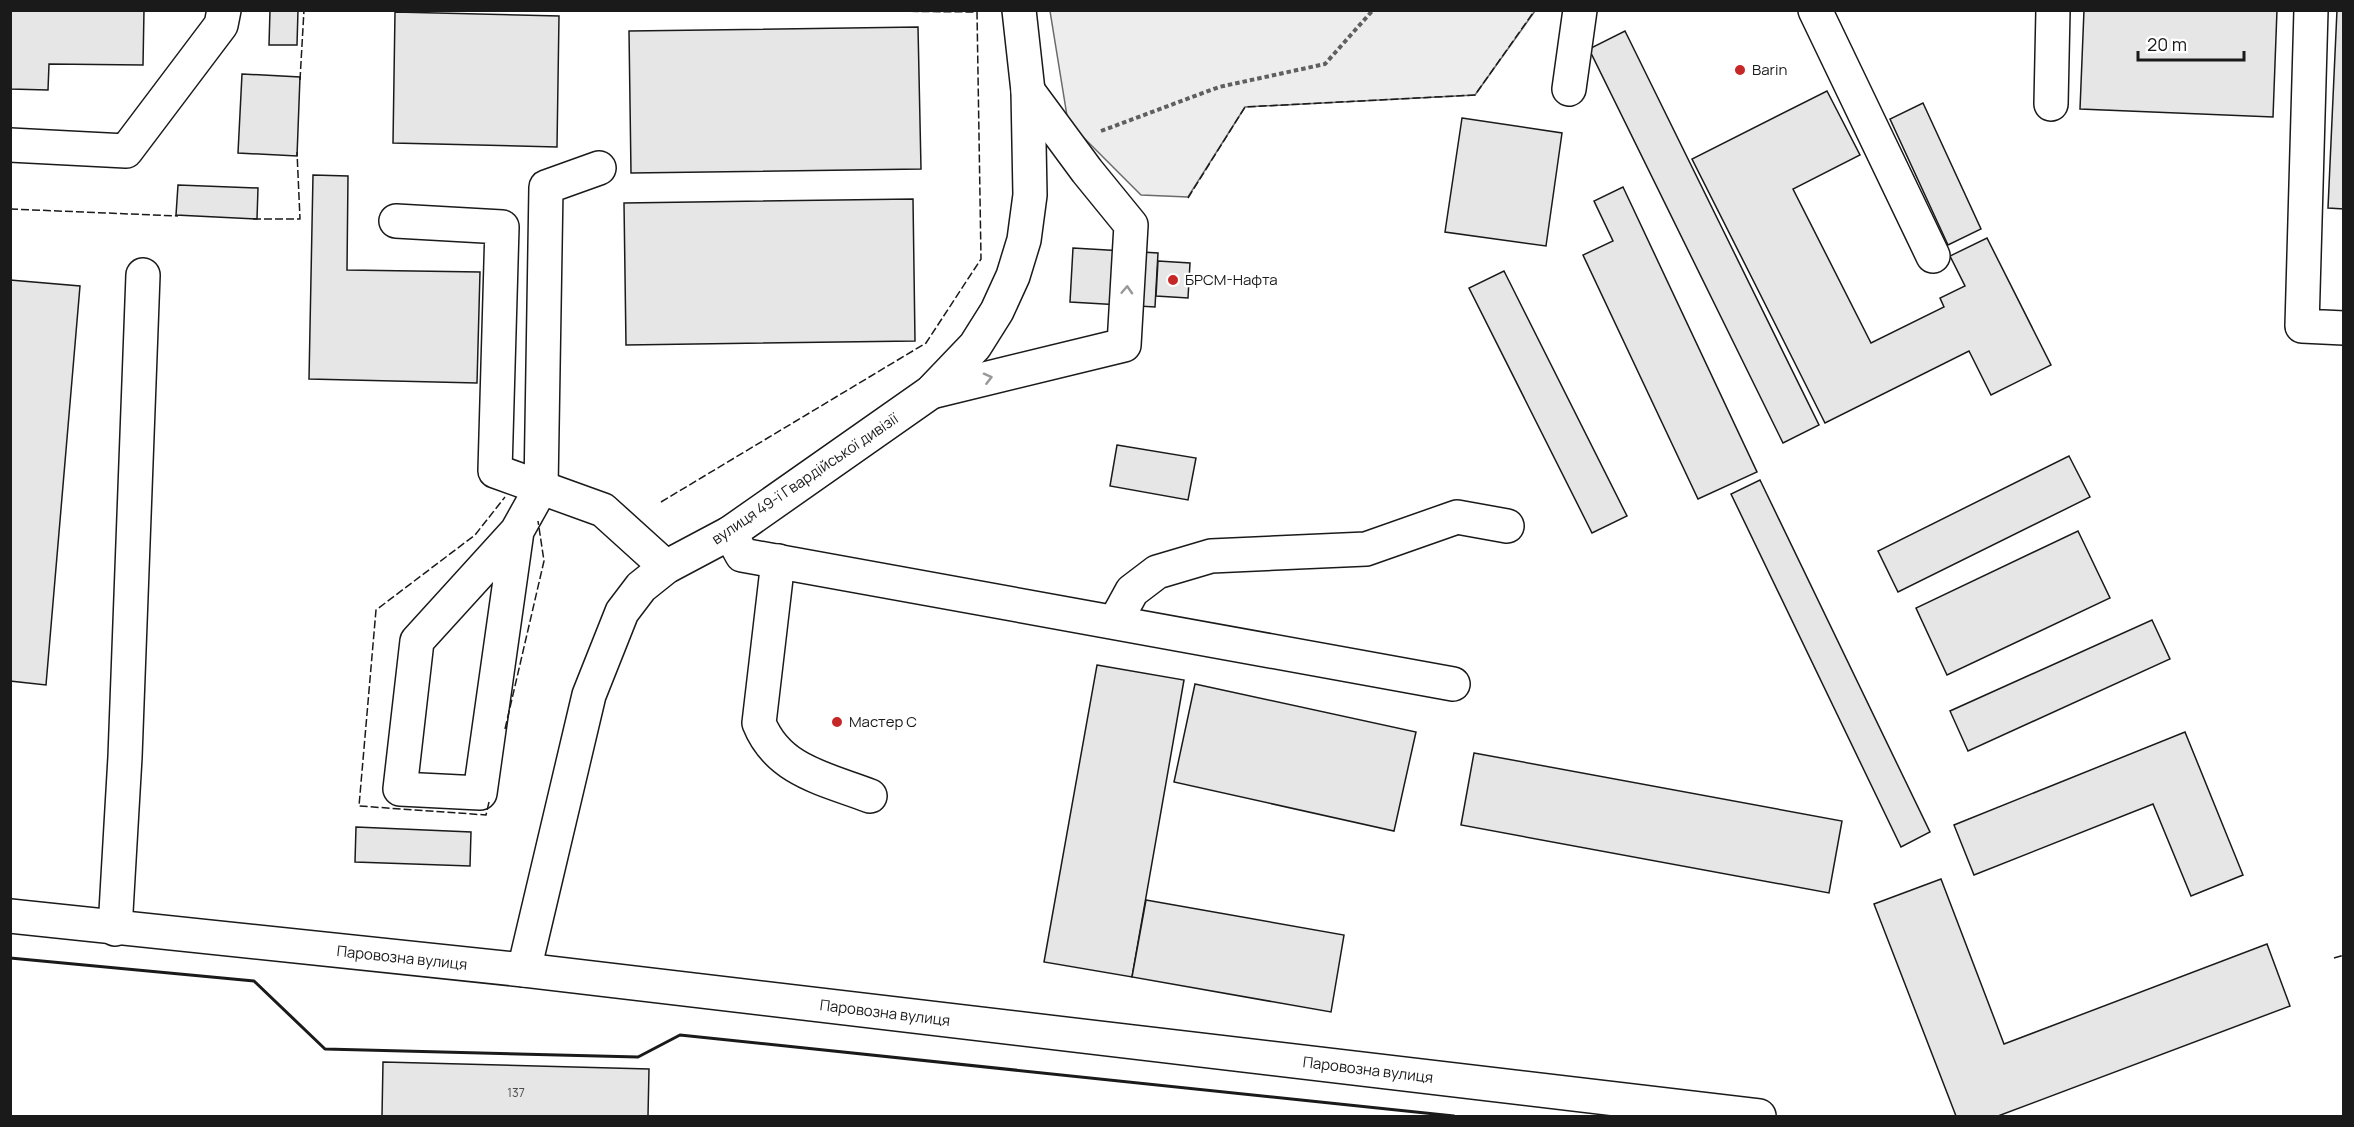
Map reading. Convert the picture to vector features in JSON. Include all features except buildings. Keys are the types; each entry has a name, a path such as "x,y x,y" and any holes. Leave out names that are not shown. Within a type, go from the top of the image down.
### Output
{"street":[{"path":"10,145 126,151 221,24 224,10"},
{"name":"вулиця 49-ї Гвардійської дивізії","path":"524,970 589,695 622,612 641,587 666,567 730,533 931,392 975,346 997,311 1013,276 1024,240 1030,195 1028,92 1020,10"},
{"path":"1569,89 1580,10"},
{"path":"1815,10 1933,256"},
{"path":"2051,104 2053,10"},
{"path":"2311,10 2302,326 2343,328"},
{"path":"931,392 1124,345 1131,225 1028,92"},
{"path":"518,531 480,793 400,789 417,641 518,531 541,488 546,187 599,168"},
{"path":"396,221 502,227 495,471 603,510 666,567"},
{"path":"115,929 125,757 143,275"},
{"path":"1115,622 1132,591 1157,572 1211,556 1366,549 1457,518 1507,526"},
{"path":"730,533 742,555 1453,684"},
{"path":"778,561 759,723 766,742 782,758 808,772 870,796"},
{"name":"Паровозна вулиця","path":"10,916 115,929 524,970 1759,1116"}],"path":[{"path":"1067,144 1219,87 1325,64 1373,10"}],"shaded area":[{"path":"1050,11 1535,11 1475,95 1245,107 1188,197 1141,195 1068,122"}],"fence":[{"path":"300,80 304,10"},
{"path":"661,502 926,343 981,259 977,12 782,10"},
{"path":"1188,198 1245,107 1475,95 1535,10"},
{"path":"253,219 300,219 297,152"},
{"path":"10,209 178,216"},
{"path":"489,802 486,815 359,806 376,610 475,535 505,497"},
{"path":"505,729 544,561 538,521"},
{"path":"2334,958 2344,955"}],"wall":[{"path":"10,958 254,981 325,1049 638,1057 680,1035 1454,1116"}],"place":[{"name":"Barin","path":"1740,70"},
{"name":"БРСМ-Нафта","path":"1173,280"},
{"name":"Мастер С","path":"837,722"}]}
